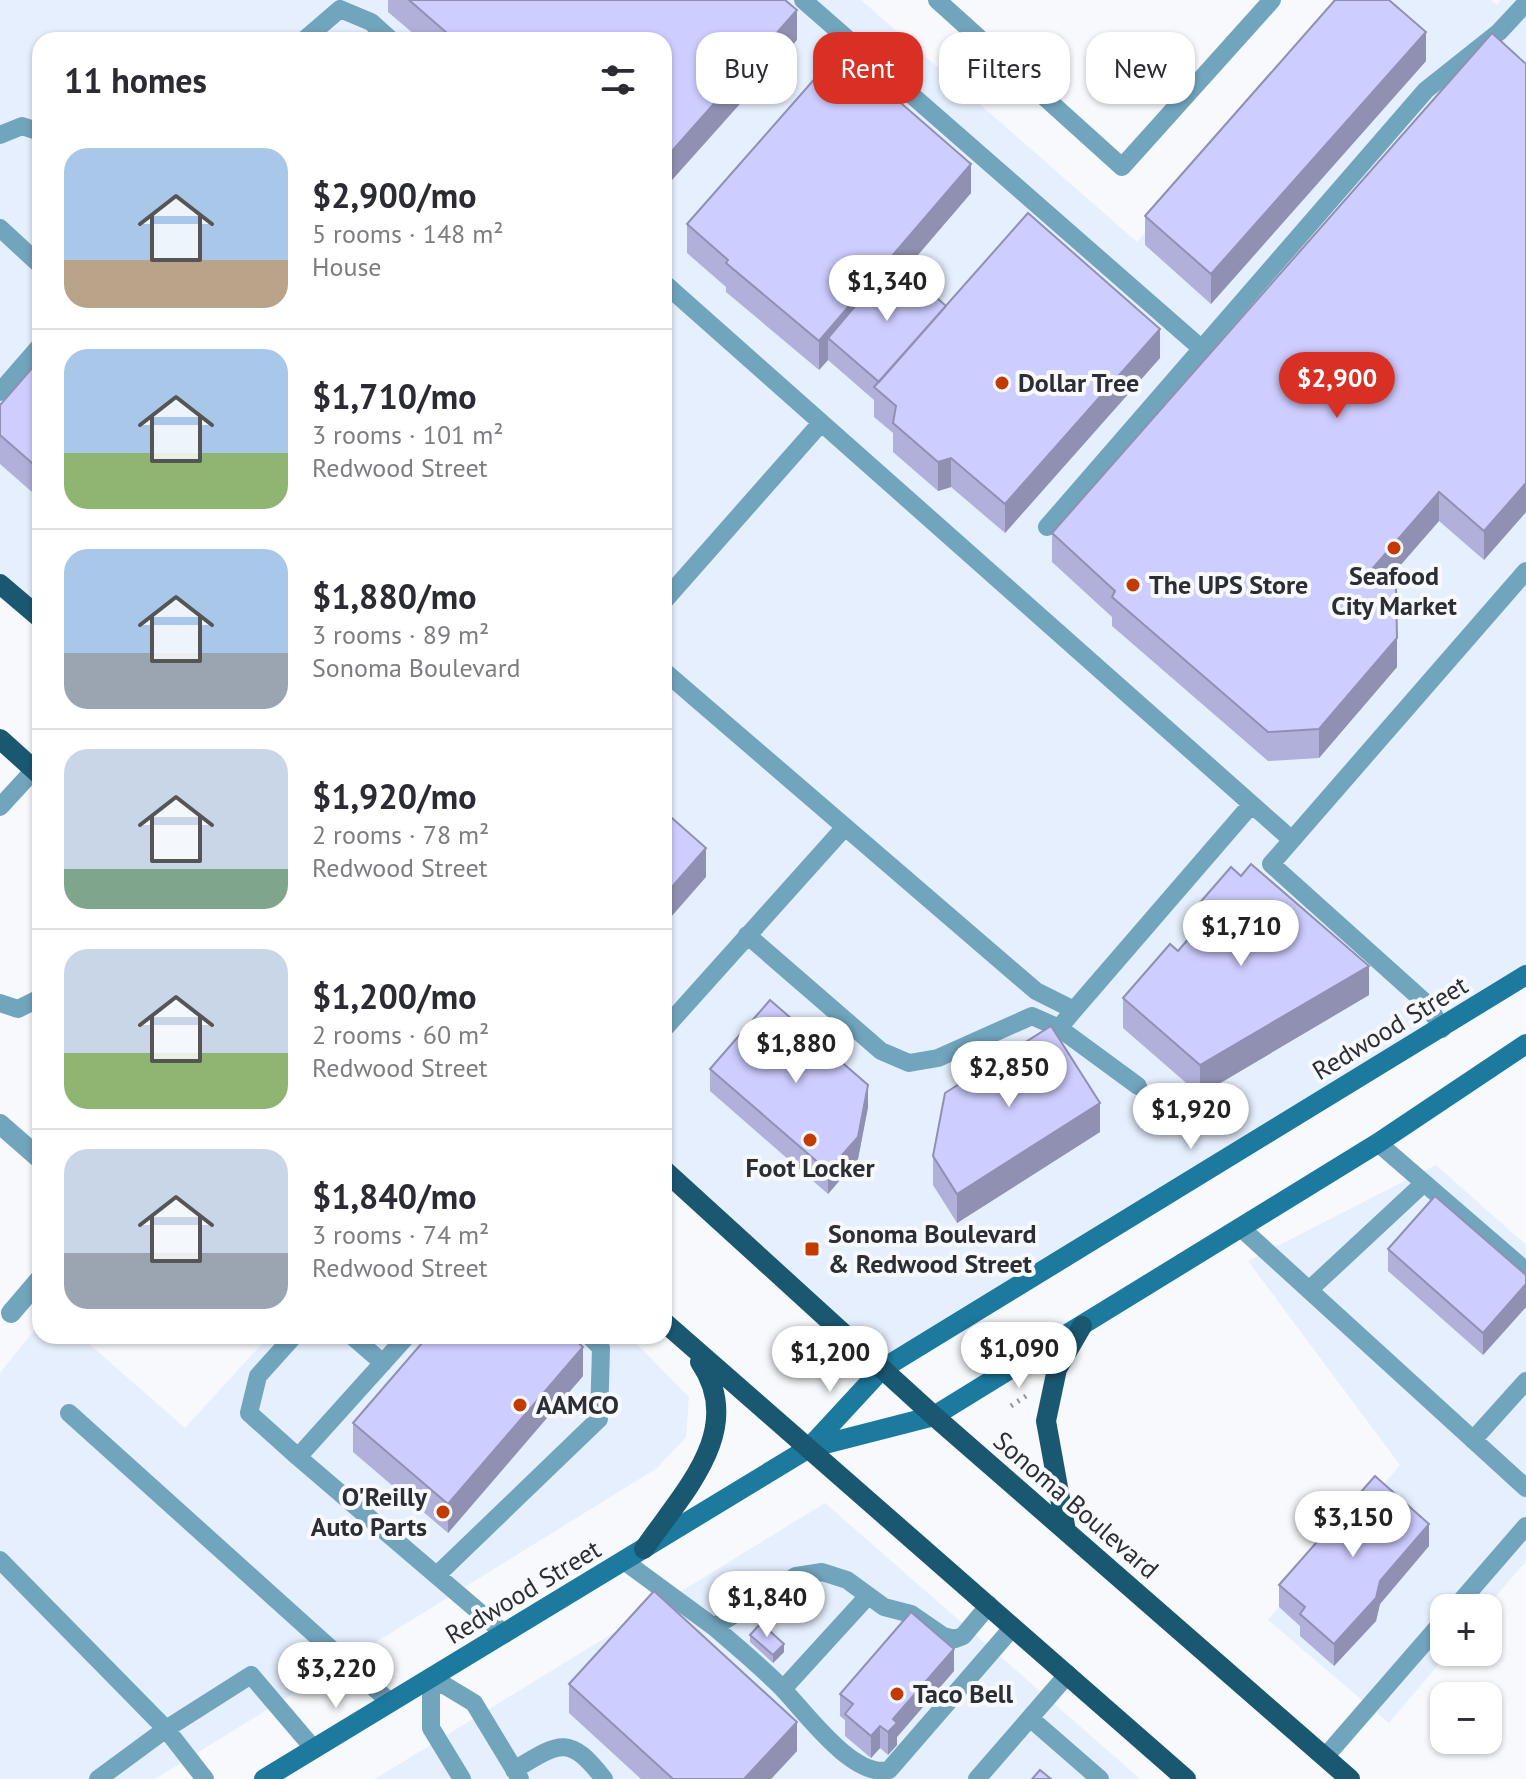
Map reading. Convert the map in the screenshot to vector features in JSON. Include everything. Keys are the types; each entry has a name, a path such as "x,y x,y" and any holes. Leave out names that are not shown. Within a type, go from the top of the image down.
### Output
{"main road":[{"path":"0,584 32,609"},
{"path":"0,739 32,768"},
{"name":"Redwood Street","path":"264,1779 809,1448 882,1369 1225,1156 1442,1029 1526,975"},
{"name":"Redwood Street","path":"809,1448 934,1416 1378,1143 1526,1044"},
{"name":"Sonoma Boulevard","path":"672,1177 934,1416 1350,1779"},
{"path":"1066,1531 1046,1421 1057,1369 1082,1326"},
{"path":"672,1329 1186,1779"},
{"path":"644,1549 702,1463 715,1435 719,1404 713,1380 687,1342"}],"street":[{"path":"0,1124 32,1152"},
{"path":"6,1313 32,1287"}],"lane":[{"path":"803,0 1202,349"},
{"path":"937,0 1122,167 1272,0"},
{"path":"1047,527 1426,90 1499,32 1526,3"},
{"path":"311,32 335,4 371,22 382,32"},
{"path":"0,135 22,126 32,129"},
{"path":"0,228 32,258"},
{"path":"672,290 1292,840"},
{"path":"0,392 32,355"},
{"path":"672,592 821,423"},
{"path":"1442,1029 1428,1005 1271,864 1526,571"},
{"path":"672,678 1036,991 1074,1010"},
{"path":"0,807 32,777"},
{"path":"1059,1028 1251,805"},
{"path":"672,1020 845,827"},
{"path":"747,935 881,1051 909,1063 938,1058 1032,1016 1059,1028 1138,1086"},
{"path":"0,1003 18,1009 32,1002"},
{"path":"1378,1143 1526,1271"},
{"path":"1309,1290 1424,1183"},
{"path":"1241,1228 1526,1488"},
{"path":"287,1344 258,1376 249,1413 505,1634"},
{"path":"361,1344 383,1363"},
{"path":"298,1457 400,1344"},
{"path":"437,1575 599,1419 601,1348 597,1344"},
{"path":"1473,1440 1526,1381"},
{"path":"69,1413 390,1702"},
{"path":"1467,1594 1526,1526"},
{"path":"624,1561 714,1627 783,1689 792,1704 857,1764 877,1773 889,1770 1013,1627"},
{"path":"2,1566 166,1729 205,1779"},
{"path":"714,1627 796,1576 822,1572 847,1580 884,1607 911,1614 943,1636 955,1639 963,1636 989,1605"},
{"path":"783,1689 867,1597"},
{"path":"1325,1757 1430,1636"},
{"path":"977,1779 1068,1674"},
{"path":"98,1779 166,1729 251,1675 314,1749"},
{"path":"431,1677 474,1703 517,1775 542,1753 568,1746 583,1752 604,1779"},
{"path":"431,1677 431,1728 462,1779"},
{"path":"1031,1719 1100,1779"}],"path":[{"path":"1011,1406 1026,1395"}],"shaded area":[{"path":"0,0 861,0 897,32 813,32 813,104 923,104 923,54 939,68 939,104 980,104 1137,242 1346,0 1491,0 1497,5 1501,0 1526,0 1526,976 882,1369 672,1182 672,32 32,32 32,612 0,584"},
{"path":"1436,1165 1526,1245 1526,1561 1498,1594 1430,1594 1430,1666 1437,1666 1389,1723 1268,1620 1400,1465 1248,1261"},
{"path":"32,1333 32,1344 89,1344 185,1428 262,1344 637,1344 689,1397 686,1437 657,1468 155,1779 0,1779 0,1373"},
{"path":"825,1503 1140,1779 375,1779"}],"building":[{"path":"409,0 785,0 797,10 777,32 696,32 696,104 714,104 672,151 672,32 446,32"},
{"path":"1335,0 1389,0 1426,32 1211,274 1145,216"},
{"path":"1492,33 1526,64 1526,483 1484,531 1439,492 1372,569 1396,586 1397,638 1319,729 1268,732 1112,597 1115,591 1052,533"},
{"path":"813,81 813,104 902,104 971,164 819,341 726,263 728,260 687,224 793,104 797,104 797,99"},
{"path":"1028,213 1160,329 1005,504 951,458 938,462 893,423 896,406 874,387"},
{"path":"900,265 946,306 879,382 828,338 867,292 872,297"},
{"path":"32,368 32,463 0,435 0,405"},
{"path":"672,818 706,848 672,887"},
{"path":"1251,864 1369,966 1200,1065 1123,998 1170,944 1178,951 1208,916 1197,906 1231,867 1241,876"},
{"path":"770,1000 868,1085 858,1137 828,1171 710,1069"},
{"path":"1051,1026 1100,1103 957,1194 933,1156 945,1093"},
{"path":"1435,1196 1526,1275 1526,1284 1483,1333 1388,1249"},
{"path":"421,1344 580,1344 583,1347 448,1504 353,1423"},
{"path":"1375,1476 1429,1524 1380,1581 1376,1598 1334,1644 1300,1614 1305,1607 1279,1585"},
{"path":"654,1591 797,1722 744,1779 673,1779 569,1684"},
{"name":"Taco Bell","path":"911,1612 954,1649 893,1719 897,1723 888,1732 880,1726 871,1736 845,1714 853,1704 840,1694"},
{"path":"761,1623 784,1644 773,1655 750,1635"},
{"path":"1040,1770 1051,1779 1032,1779"}],"place":[{"name":"Dollar Tree","path":"1002,383"},
{"name":"Seafood City Market","path":"1394,548"},
{"name":"The UPS Store","path":"1133,585"},
{"name":"Foot Locker","path":"810,1140"},
{"name":"Sonoma Boulevard & Redwood Street","path":"812,1249"},
{"name":"AAMCO","path":"520,1405"},
{"name":"O'Reilly Auto Parts","path":"443,1512"},
{"name":"Taco Bell","path":"897,1694"}]}
